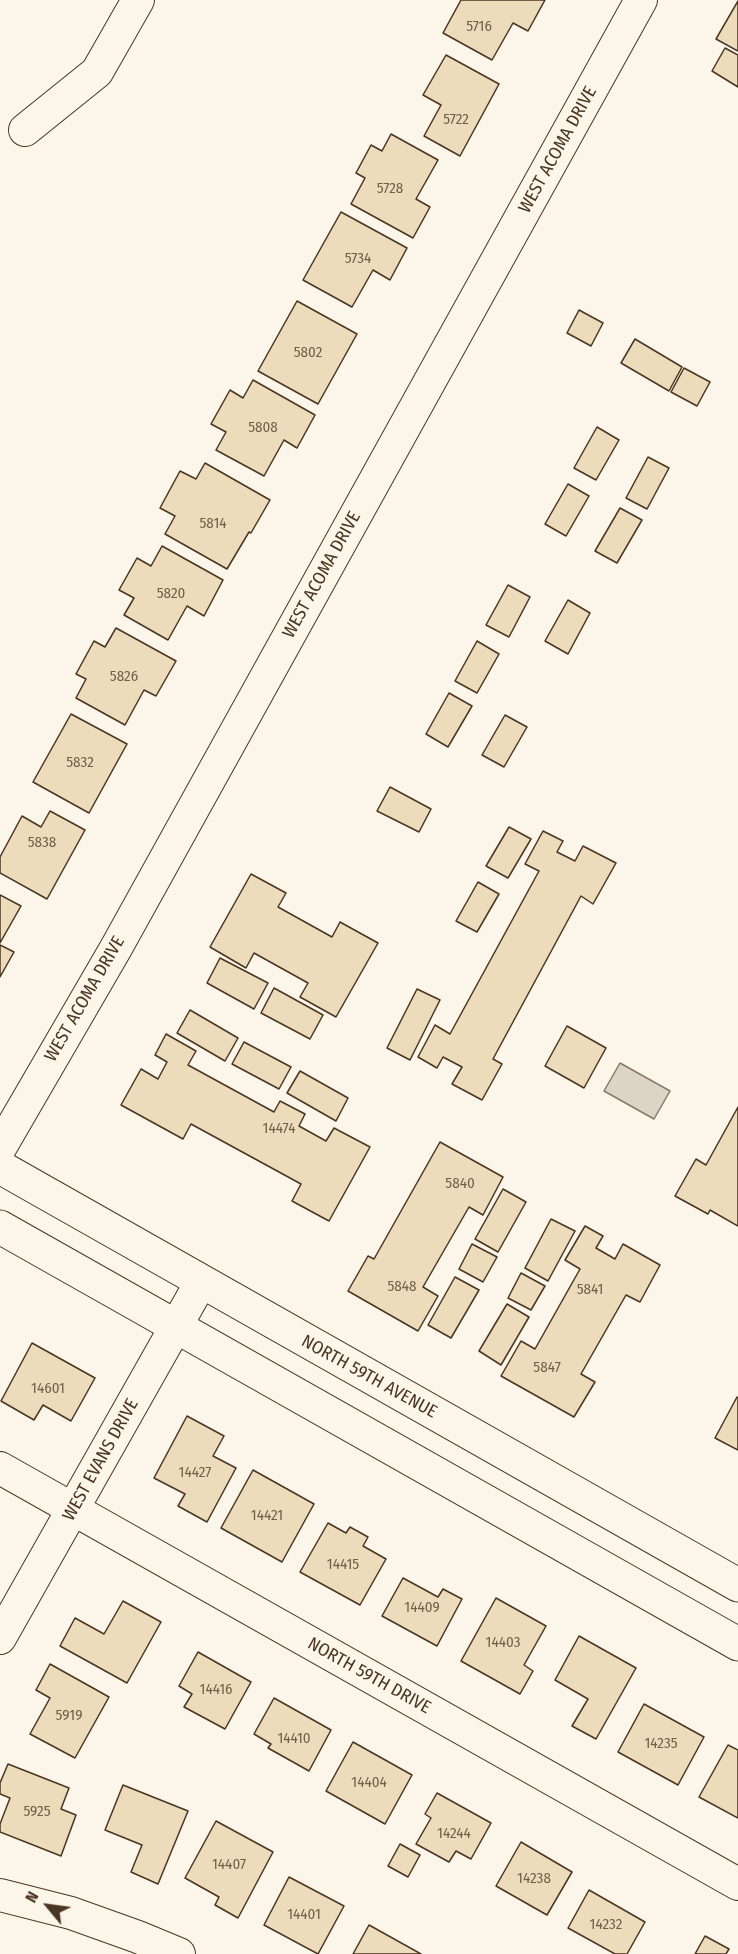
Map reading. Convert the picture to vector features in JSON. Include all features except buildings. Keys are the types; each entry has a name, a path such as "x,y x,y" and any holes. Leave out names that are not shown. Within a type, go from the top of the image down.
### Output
{"main road":[{"name":"NORTH 59TH AVENUE","path":"0,1167 738,1585"},
{"path":"0,1227 738,1644"}],"street":[{"path":"25,130 97,72 138,0"},
{"name":"WEST ACOMA DRIVE","path":"0,1148 127,927 641,0"},
{"name":"WEST EVANS DRIVE","path":"0,1638 201,1282"},
{"name":"NORTH 59TH DRIVE","path":"0,1468 738,1884"},
{"path":"0,1895 71,1913 138,1936 179,1954"}],"shaded area":[{"path":"620,1063 670,1091 654,1119 604,1091"}]}
